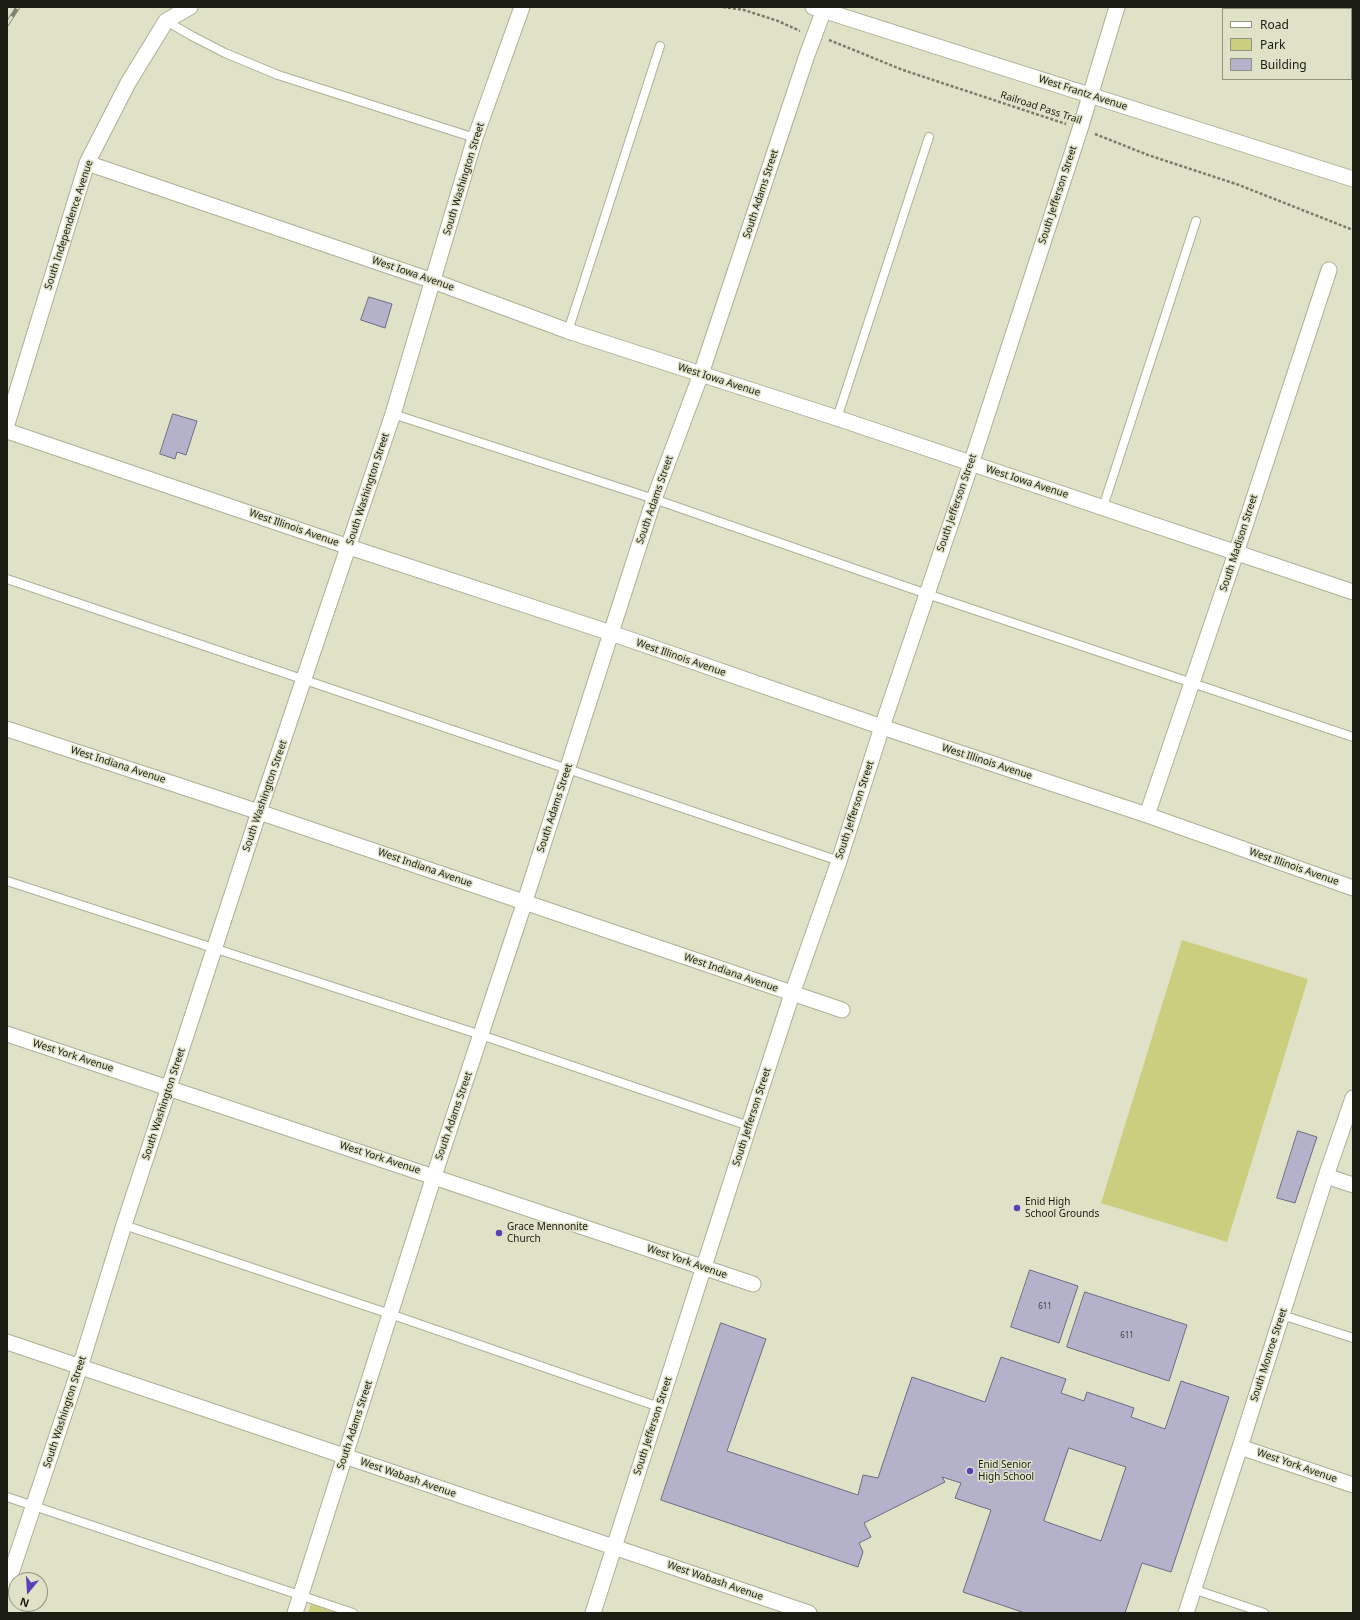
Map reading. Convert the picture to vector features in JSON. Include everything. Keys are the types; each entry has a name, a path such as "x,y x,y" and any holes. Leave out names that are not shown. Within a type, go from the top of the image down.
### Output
{"street":[{"name":"South Independence Avenue","path":"7,424 87,164 128,83 166,21 190,7"},
{"name":"South Washington Street","path":"7,1585 80,1367 124,1225 259,812 305,680 393,414 475,138 522,7"},
{"name":"South Jefferson Street","path":"593,1613 792,994 839,861 882,727 971,464 1080,129 1117,7"},
{"name":"South Adams Street","path":"295,1613 434,1176 525,901 654,499 701,374 815,36 821,8"},
{"name":"West Frantz Avenue","path":"821,8 1353,179"},
{"name":"West Iowa Avenue","path":"87,164 433,281 568,331 837,418 1353,592"},
{"name":"South Madison Street","path":"1147,816 1193,683 1329,270"},
{"name":"West Illinois Avenue","path":"7,431 349,547 611,633 1353,888"},
{"name":"West Indiana Avenue","path":"7,729 525,901 842,1010"},
{"name":"West York Avenue","path":"7,1034 753,1284"},
{"name":"South Monroe Street","path":"1186,1613 1326,1176 1353,1098"},
{"path":"1326,1176 1353,1185"},
{"name":"West Wabash Avenue","path":"7,1342 809,1613"},
{"name":"West York Avenue","path":"1240,1447 1353,1485"}],"lane":[{"path":"166,21 225,53 272,73 475,138"},
{"path":"568,331 660,46"},
{"path":"837,418 928,137"},
{"path":"1103,507 1196,221"},
{"path":"393,414 654,499 927,594 1353,737"},
{"path":"7,579 839,861"},
{"path":"7,881 481,1035 749,1126"},
{"path":"124,1225 390,1314 659,1407"},
{"path":"1282,1315 1353,1338"},
{"path":"7,1498 353,1613"},
{"path":"1193,1589 1264,1613"}],"path":[{"name":"Railroad Pass Trail","path":"723,7 744,10 778,21 797,30 836,42 903,70 1080,129 1148,155 1239,185 1353,230"}],"green space":[{"path":"1182,940 1308,979 1227,1242 1101,1203"},
{"path":"311,1604 337,1613 308,1613"}],"building":[{"path":"369,297 392,304 385,328 361,320"},
{"path":"173,414 197,421 186,455 177,452 175,459 160,454"},
{"path":"1298,1131 1317,1137 1295,1203 1277,1198"},
{"path":"1030,1270 1078,1286 1059,1343 1011,1327"},
{"path":"1085,1292 1187,1325 1169,1381 1067,1347"},
{"name":"Enid Senior High School","path":"721,1323 766,1339 727,1451 858,1495 863,1475 878,1478 912,1377 985,1402 1001,1357 1066,1379 1061,1393 1084,1401 1087,1392 1134,1408 1131,1417 1165,1429 1181,1381 1229,1397 1171,1572 1142,1563 1125,1613 1025,1613 963,1592 991,1510 955,1498 961,1483 942,1477 945,1482 864,1523 871,1537 859,1543 863,1552 858,1567 661,1500","holes":["1069,1448 1126,1467 1101,1541 1044,1521"]}],"railway":[{"path":"7,24 18,7"}],"place":[{"name":"Enid High School Grounds","path":"1017,1208"},
{"name":"Grace Mennonite Church","path":"499,1233"},
{"name":"Enid Senior High School","path":"970,1471"}]}
